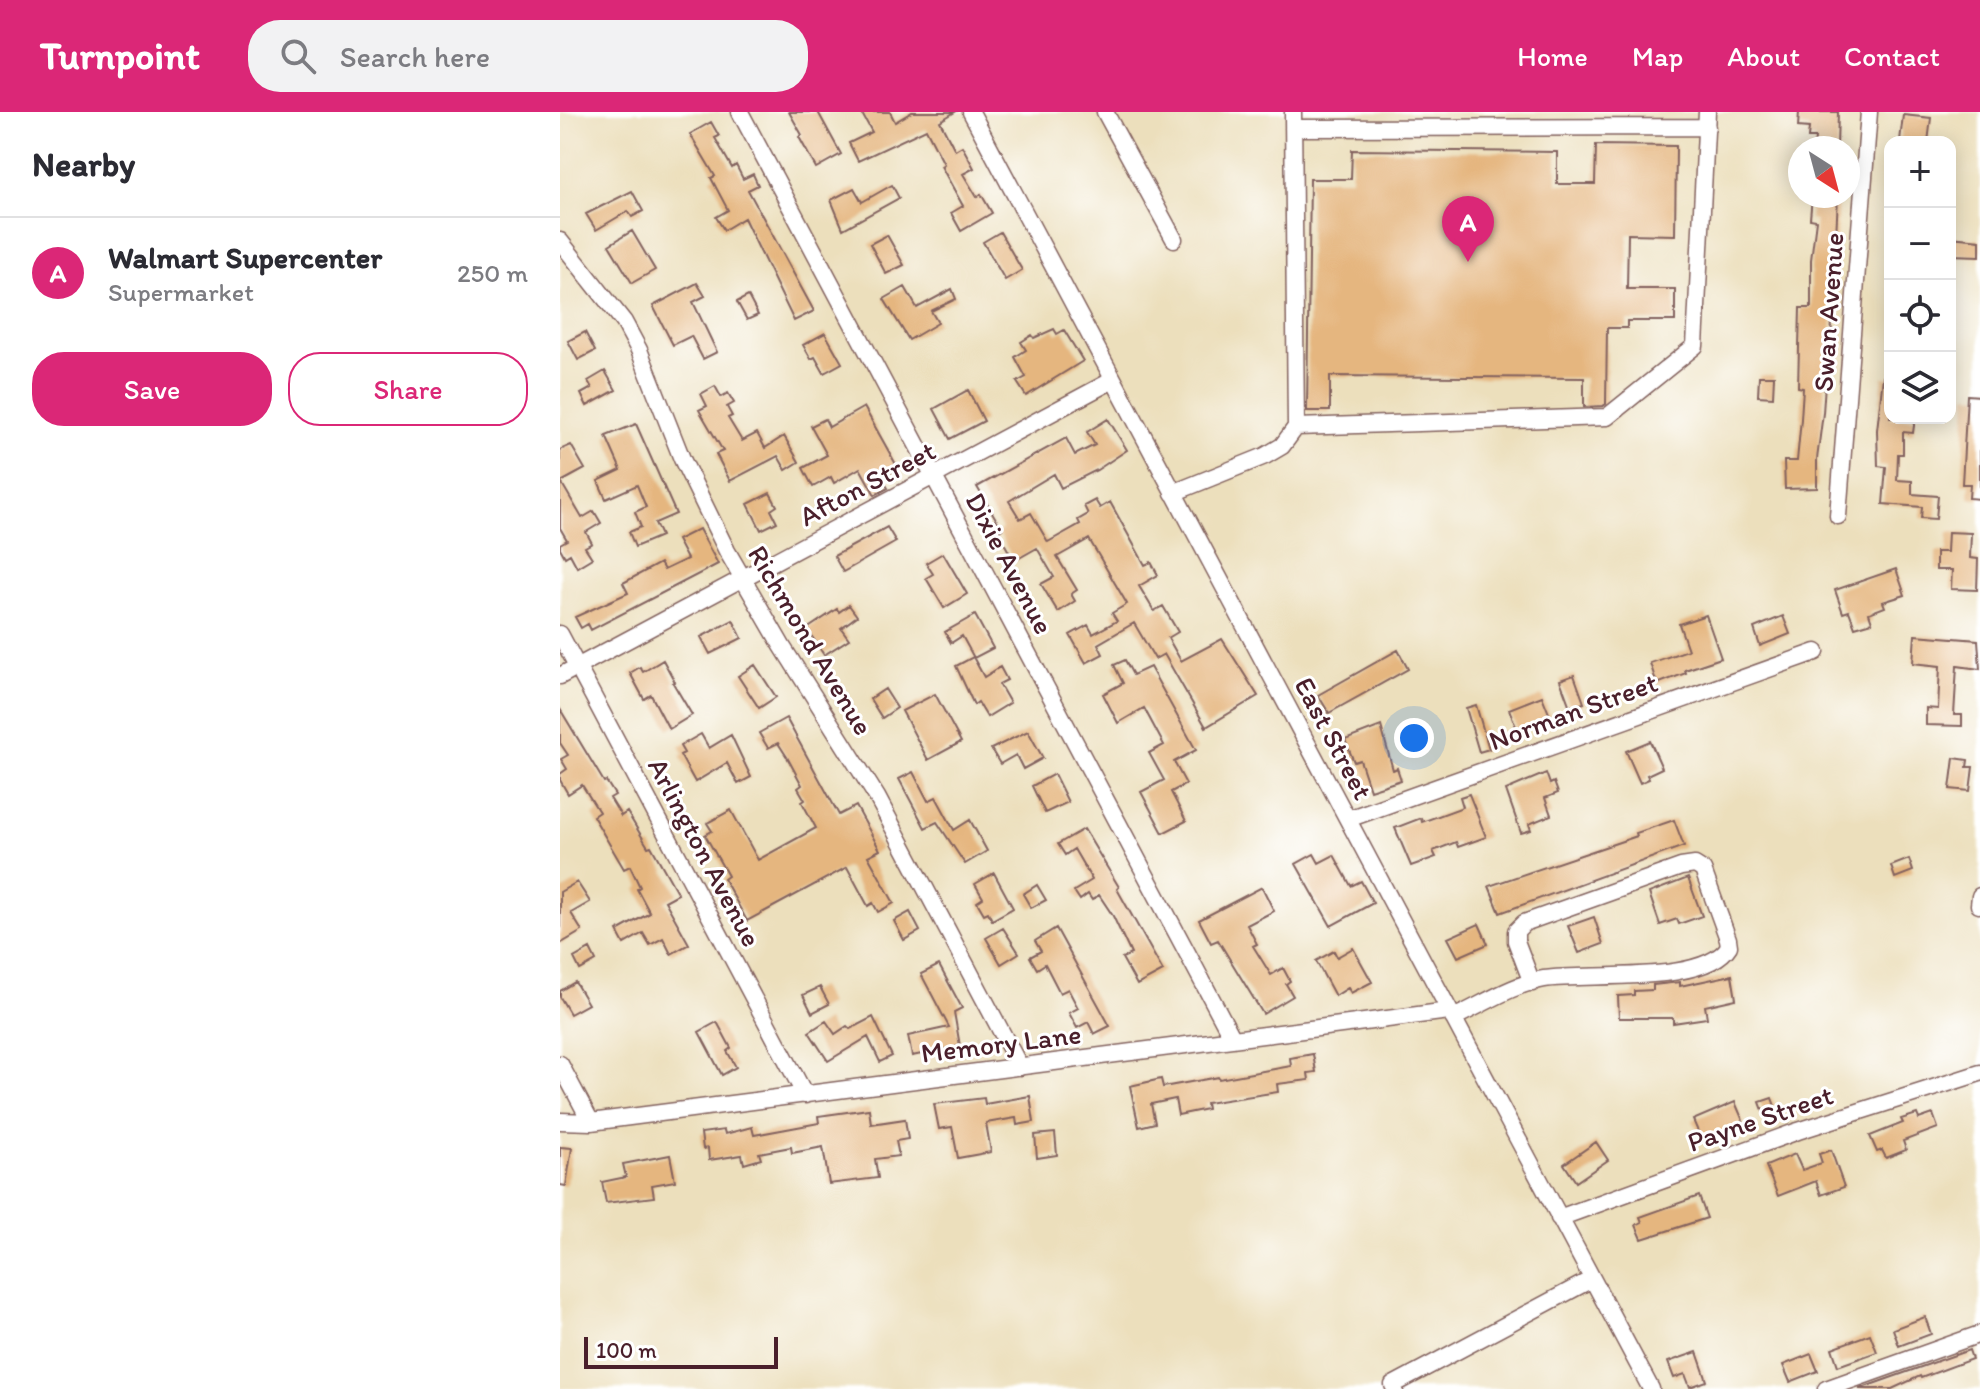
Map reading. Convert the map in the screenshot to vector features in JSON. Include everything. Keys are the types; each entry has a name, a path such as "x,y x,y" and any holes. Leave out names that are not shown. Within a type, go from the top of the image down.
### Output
{"street":[{"name":"Dixie Avenue","path":"740,112 1233,1039"},
{"name":"East Street","path":"971,112 1651,1389"},
{"path":"1105,112 1174,239"},
{"name":"Swan Avenue","path":"1838,516 1869,112"},
{"path":"1173,493 1265,456 1282,446 1296,427 1293,120 1707,119 1695,346 1607,417 1296,427"},
{"name":"Richmond Avenue","path":"560,241 624,322 639,350 682,459 743,578 877,797 1020,1067"},
{"name":"Afton Street","path":"560,676 1113,380"},
{"name":"Arlington Avenue","path":"560,634 805,1095"},
{"name":"Norman Street","path":"1348,819 1816,652"},
{"name":"Memory Lane","path":"560,1121 591,1122 1233,1039 1451,1015 1544,979 1683,971 1721,957 1729,946 1703,870 1695,865 1681,867 1524,923 1516,931 1516,941 1532,983"},
{"path":"1979,905 1980,896"},
{"path":"560,1064 591,1122"},
{"name":"Payne Street","path":"1559,1218 1798,1131 1980,1073"},
{"path":"1395,1389 1393,1385 1592,1279"},
{"path":"1826,1389 1980,1334"}],"building":[{"path":"789,112 818,112 841,154 816,168"},
{"path":"861,112 890,112 895,122 912,112 955,112 940,121 955,150 962,146 974,168 963,174 977,197 981,194 992,213 961,231 951,213 963,206 941,166 944,164 926,129 858,161 849,143 872,132"},
{"path":"1799,112 1838,112 1837,136 1808,136 1809,128 1798,127"},
{"path":"1903,115 1931,118 1929,136 1901,136"},
{"path":"711,122 719,136 715,138 732,168 736,165 743,179 753,174 758,185 748,190 814,311 794,321 744,218 724,230 716,217 728,210 711,178 715,176 690,134"},
{"path":"1596,145 1676,146 1675,235 1628,234 1627,289 1675,289 1675,321 1627,321 1627,328 1607,328 1606,404 1584,407 1584,378 1330,376 1330,411 1307,411 1310,179 1351,179 1352,150 1557,152 1557,184 1595,184"},
{"path":"892,185 899,198 843,229 831,200 854,188 862,202"},
{"path":"632,191 643,211 632,217 628,211 596,230 586,214"},
{"path":"1811,208 1837,208 1831,340 1828,340 1817,488 1785,489 1784,461 1797,461 1801,419 1803,388 1798,387 1800,308 1811,308 1811,260 1816,220 1810,219"},
{"path":"632,231 655,270 632,283 609,245"},
{"path":"1000,232 1022,270 1005,280 983,242"},
{"path":"887,235 904,265 886,274 870,244"},
{"path":"1956,238 1980,240 1980,256 1956,255"},
{"path":"697,283 705,296 693,302 717,352 703,359 691,336 673,345 653,306"},
{"path":"905,287 917,308 952,289 956,299 931,311 938,323 909,340 884,299"},
{"path":"748,296 758,315 747,320 737,302"},
{"path":"1054,329 1057,334 1064,330 1083,361 1026,396 1017,382 1026,377 1015,357 1026,350 1021,342 1032,335 1034,338"},
{"path":"585,332 595,351 578,360 568,341"},
{"path":"825,333 842,363 824,373 803,345"},
{"path":"605,371 616,390 587,406 581,394 592,388 588,381"},
{"path":"1759,376 1774,376 1773,397 1758,396"},
{"path":"1883,377 1884,424 1914,424 1913,433 1903,432 1903,454 1898,454 1897,480 1912,481 1912,494 1938,496 1936,519 1921,518 1922,507 1883,504 1886,467 1878,466 1877,430"},
{"path":"715,386 721,397 728,393 734,403 727,407 732,416 728,418 742,441 757,433 765,448 784,436 799,462 786,470 778,456 730,481 716,454 723,451 699,410 707,406 701,394"},
{"path":"968,390 984,421 950,439 934,409"},
{"path":"1967,395 1980,396 1980,499 1969,498 1970,484 1962,484"},
{"path":"864,407 898,468 882,478 888,488 875,495 860,468 834,483 831,477 813,487 803,468 827,455 811,426 825,419 829,427"},
{"path":"1108,419 1127,450 1061,488 1054,474 1009,501 1020,519 1031,513 1048,542 1080,524 1078,520 1088,514 1084,506 1095,500 1100,508 1110,502 1145,565 1151,562 1158,575 1139,586 1154,611 1163,606 1178,632 1168,638 1181,661 1222,639 1258,696 1206,727 1164,654 1155,659 1134,623 1098,644 1103,654 1086,663 1070,635 1088,625 1093,634 1117,621 1112,613 1127,604 1089,539 1057,557 1077,590 1071,594 1075,601 1058,612 1041,584 1054,577 1037,548 1014,561 998,532 1002,529 977,487 1066,438 1075,455 1095,445 1087,432"},
{"path":"636,424 676,514 655,523 661,536 635,547 629,532 641,527 635,512 646,507 637,485 606,499 598,481 621,470 606,436"},
{"path":"571,445 585,469 561,482 582,518 594,511 601,523 586,532 592,543 585,547 592,558 577,567 570,554 565,557 560,548 560,544 567,540 560,528 560,450"},
{"path":"770,493 777,506 771,510 777,522 761,530 748,504"},
{"path":"887,527 896,542 843,572 834,556"},
{"path":"699,529 718,564 591,630 588,624 581,628 575,617 628,593 623,583 660,563 664,570 687,559 677,540"},
{"path":"1948,532 1971,533 1970,558 1978,559 1977,590 1951,589 1952,570 1936,570 1936,552 1947,552"},
{"path":"943,553 967,594 944,608 926,578 933,574 926,563"},
{"path":"1896,569 1905,595 1883,602 1885,607 1869,613 1872,622 1855,627 1849,611 1843,613 1835,590"},
{"path":"849,605 857,616 841,628 849,639 824,655 807,629 837,609 839,612"},
{"path":"975,615 993,648 974,658 962,636 951,643 945,632"},
{"path":"1706,615 1721,658 1685,670 1686,673 1657,684 1650,663 1688,650 1679,624"},
{"path":"1783,616 1790,634 1760,646 1754,628"},
{"path":"733,620 742,638 710,654 701,637"},
{"path":"1915,635 1978,640 1980,669 1957,666 1954,715 1962,715 1962,726 1926,725 1926,708 1938,709 1940,666 1913,663"},
{"path":"1398,650 1408,669 1329,713 1318,695"},
{"path":"973,657 984,677 1000,667 1007,680 999,684 1010,703 987,717 978,702 974,705 956,666"},
{"path":"663,660 692,715 669,729 651,695 644,699 630,673 640,667 643,672"},
{"path":"1125,660 1133,675 1150,667 1196,750 1174,762 1186,784 1171,792 1186,821 1163,833 1141,792 1164,780 1149,753 1164,745 1144,708 1118,723 1103,694 1123,683 1114,665"},
{"path":"755,665 776,697 759,708 738,676"},
{"path":"1574,675 1584,703 1570,707 1560,680"},
{"path":"885,689 897,708 882,718 870,699"},
{"path":"935,694 961,742 928,760 902,711"},
{"path":"1542,696 1550,716 1517,729 1509,709"},
{"path":"1476,705 1489,749 1479,752 1466,708"},
{"path":"560,709 615,795 610,798 621,816 627,812 648,847 651,846 678,894 665,901 689,944 671,954 663,938 650,945 643,933 624,944 617,931 650,913 637,889 640,887 630,866 624,869 593,816 599,812 582,785 568,794 560,780 560,774 567,769 561,759 568,755 560,743"},
{"path":"786,718 839,815 856,806 880,850 868,856 894,903 878,912 873,903 868,906 847,867 747,921 724,879 728,876 705,835 712,831 707,823 731,810 758,860 816,828 802,802 805,800 798,788 802,785 787,757 778,743 768,748 759,733"},
{"path":"1381,726 1393,770 1397,768 1401,780 1370,790 1360,760 1354,762 1345,740"},
{"path":"1028,731 1043,758 1023,769 1016,755 1000,764 991,749"},
{"path":"701,734 709,748 731,735 751,777 738,784 727,763 695,782 680,755 684,753 680,746"},
{"path":"1650,741 1662,768 1647,775 1649,779 1640,783 1626,751"},
{"path":"1954,758 1968,760 1967,767 1973,767 1970,791 1950,789"},
{"path":"913,772 928,801 936,797 954,830 970,820 987,851 965,864 937,822 925,828 899,779"},
{"path":"1546,773 1558,793 1545,798 1551,815 1529,824 1531,830 1521,833 1506,790"},
{"path":"1054,774 1068,802 1045,813 1032,786"},
{"path":"1469,794 1486,837 1458,847 1456,842 1433,851 1436,857 1411,866 1395,828 1463,807 1460,797"},
{"path":"1674,820 1684,846 1500,913 1489,886 1637,836 1636,833"},
{"path":"1084,829 1163,971 1137,985 1122,958 1131,954 1113,916 1099,895 1092,900 1088,894 1080,900 1074,891 1092,880 1074,849 1065,855 1058,844"},
{"path":"1314,854 1319,863 1334,855 1351,886 1361,881 1373,903 1331,926 1296,864"},
{"path":"1909,859 1913,871 1895,878 1891,866"},
{"path":"994,873 1013,908 992,920 977,902 983,898 975,884"},
{"path":"1688,878 1702,916 1679,924 1677,919 1660,925 1649,893"},
{"path":"577,882 590,902 571,913 582,931 560,944 560,892"},
{"path":"1037,885 1046,900 1031,908 1023,894"},
{"path":"1262,887 1274,911 1247,925 1257,944 1253,946 1271,975 1283,968 1290,981 1286,984 1293,996 1263,1014 1218,940 1211,943 1199,920"},
{"path":"910,912 920,931 904,940 894,921"},
{"path":"1594,917 1603,944 1579,953 1568,926"},
{"path":"1479,924 1488,944 1458,957 1448,938"},
{"path":"1003,928 1019,953 1001,964 986,938"},
{"path":"1056,928 1110,1026 1094,1034 1088,1022 1077,1028 1069,1013 1078,1008 1068,989 1060,993 1045,964 1037,969 1030,957 1041,951 1035,941"},
{"path":"1353,948 1372,982 1351,993 1348,988 1335,996 1316,961 1334,951 1337,957"},
{"path":"590,949 596,961 580,970 574,958"},
{"path":"939,965 962,1008 954,1012 960,1046 912,1056 908,1036 949,1027 921,974"},
{"path":"1732,975 1736,999 1705,1006 1707,1018 1673,1023 1673,1018 1619,1018 1618,996 1653,990 1653,985 1680,982 1680,986"},
{"path":"575,982 588,1004 570,1014 560,991"},
{"path":"820,987 829,1004 812,1013 803,995"},
{"path":"873,1017 892,1056 880,1062 868,1037 828,1061 809,1032 826,1021 835,1034 847,1026 850,1029"},
{"path":"717,1022 731,1048 727,1051 736,1067 722,1075 699,1032"},
{"path":"1313,1054 1316,1072 1308,1073 1309,1080 1277,1084 1278,1092 1206,1103 1207,1109 1178,1115 1175,1099 1151,1104 1155,1123 1139,1127 1130,1086 1161,1079 1163,1087 1219,1079 1291,1066 1290,1058"},
{"path":"1030,1096 1034,1122 1017,1125 1016,1118 986,1123 991,1152 958,1158 952,1127 939,1129 934,1104 984,1098 985,1104"},
{"path":"1772,1098 1779,1117 1767,1121 1760,1102"},
{"path":"1735,1102 1744,1123 1702,1141 1693,1120"},
{"path":"869,1109 871,1124 905,1119 908,1139 896,1141 899,1156 875,1159 878,1178 829,1184 823,1147 792,1153 791,1147 759,1153 761,1159 744,1164 742,1155 709,1160 708,1148 703,1149 701,1133 724,1130 725,1134 752,1127 754,1135 819,1123 818,1116"},
{"path":"1917,1114 1919,1119 1933,1114 1938,1128 1903,1141 1906,1150 1886,1158 1882,1150 1877,1152 1870,1136"},
{"path":"1055,1133 1057,1155 1037,1158 1035,1135"},
{"path":"1596,1142 1608,1160 1576,1182 1564,1164"},
{"path":"560,1147 572,1148 566,1186 560,1185"},
{"path":"1831,1150 1844,1187 1821,1195 1816,1181 1778,1196 1766,1166 1795,1154 1802,1170 1822,1163 1819,1154"},
{"path":"670,1155 675,1181 652,1185 654,1197 606,1203 602,1182 626,1177 623,1164"},
{"path":"1699,1196 1707,1218 1642,1239 1636,1225 1642,1222 1640,1217"},
{"path":"1925,1317 1931,1334 1899,1346 1893,1329"},
{"path":"1870,1334 1877,1352 1838,1366 1832,1348"},
{"path":"1969,1350 1972,1359 1892,1389 1859,1389"},
{"path":"1697,1352 1707,1381 1690,1387 1685,1374 1674,1378 1668,1362"},
{"path":"1811,1354 1818,1371 1790,1382 1783,1365"}],"place":[{"name":"Walmart Supercenter","path":"1468,262"}]}
